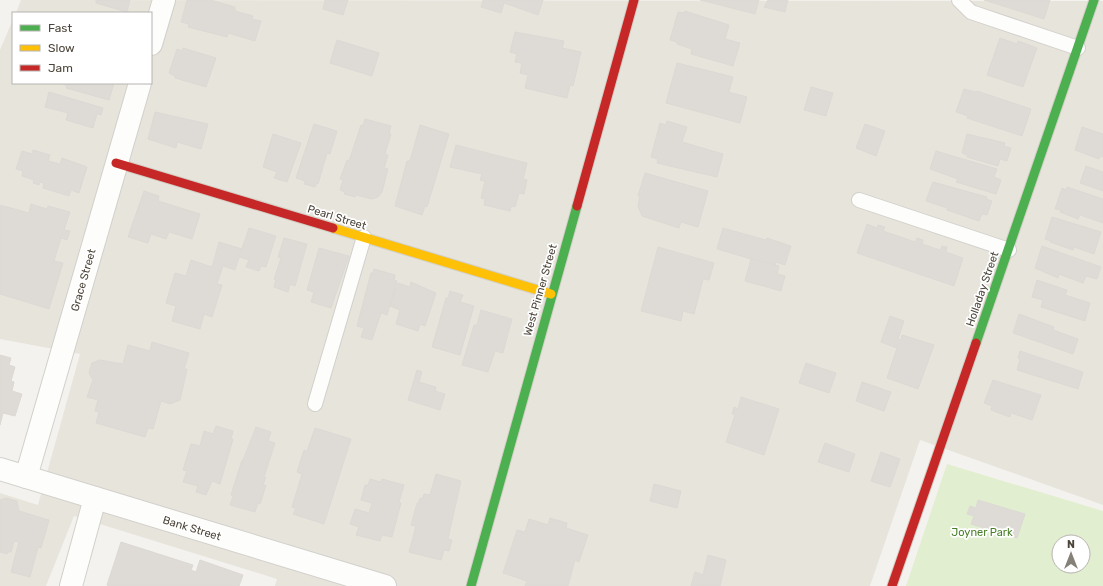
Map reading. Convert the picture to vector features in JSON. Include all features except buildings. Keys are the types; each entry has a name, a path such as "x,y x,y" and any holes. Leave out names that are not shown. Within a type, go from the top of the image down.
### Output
{"street":[{"path":"152,41 164,0"},
{"name":"West Pinner Street","path":"471,586 634,0"},
{"name":"Holladay Street","path":"892,586 1094,0"},
{"name":"Grace Street","path":"26,477 140,84"},
{"name":"Pearl Street","path":"116,163 551,294"},
{"name":"Bank Street","path":"0,469 385,586"},
{"path":"72,586 95,498"}],"lane":[{"path":"959,0 971,12 1078,48"},
{"path":"859,200 1009,250"},
{"path":"316,404 364,237"}],"shaded area":[{"path":"21,0 1103,1 1103,505 920,440 870,586 275,586 277,579 74,516 46,586 0,586 0,493 38,505 80,354 0,339 0,50 12,21 12,84 152,84 152,12 16,12"}],"green space":[{"name":"Joyner Park","path":"947,464 1103,511 1103,586 906,586"}],"traffic: fast":[{"path":"976,343 1094,0"},
{"path":"471,586 577,206"}],"traffic: slow":[{"path":"333,228 551,294"}],"traffic: jam":[{"path":"577,206 634,0"},
{"path":"116,163 333,228"},
{"path":"892,586 976,343"}]}
